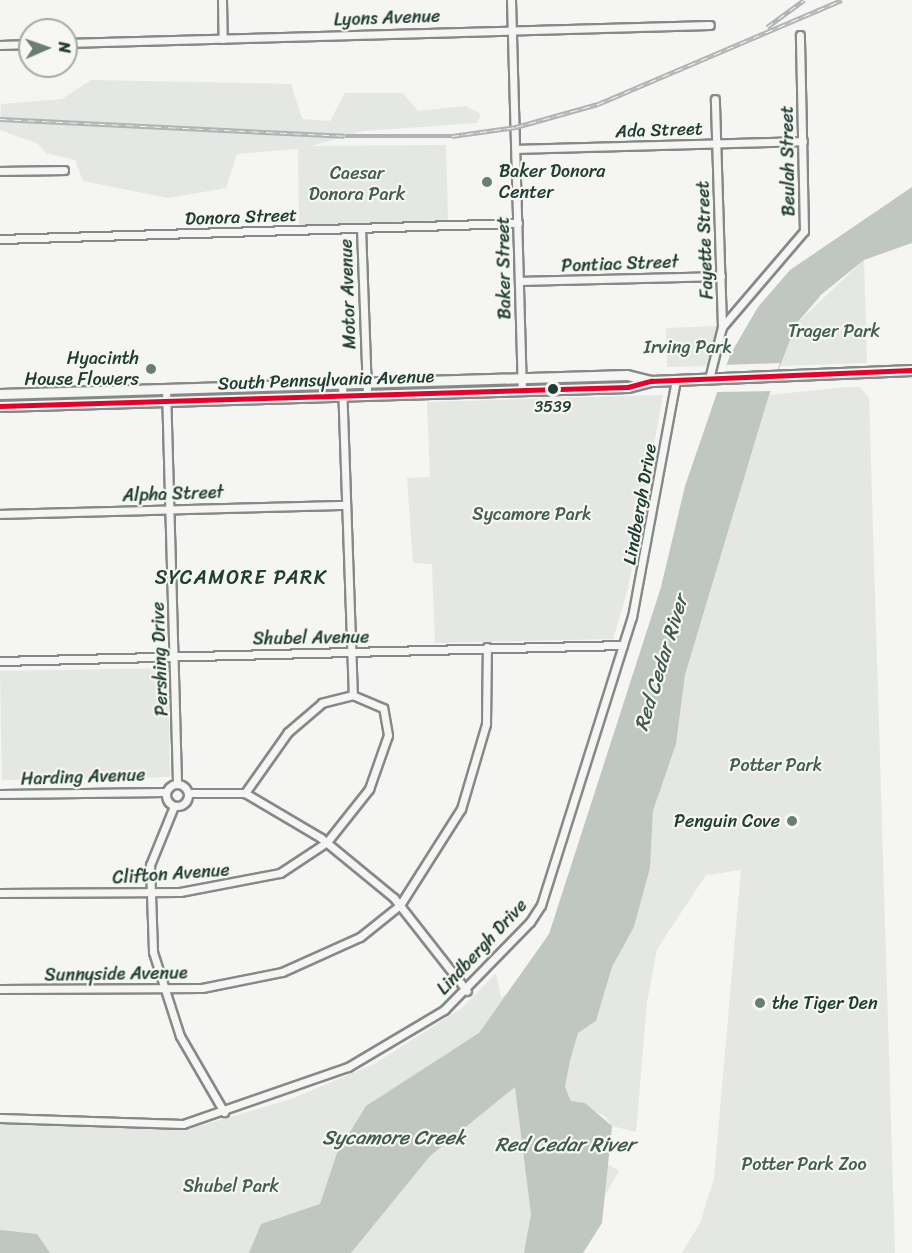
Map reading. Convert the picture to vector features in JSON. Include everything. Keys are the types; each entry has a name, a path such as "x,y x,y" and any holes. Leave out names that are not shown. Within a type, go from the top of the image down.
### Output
{"main road":[{"name":"South Pennsylvania Avenue","path":"0,406 628,387 651,381 912,370"},
{"name":"South Pennsylvania Avenue","path":"0,394 627,375 651,381"}],"street":[{"path":"222,0 224,39"},
{"name":"Baker Street","path":"511,0 522,390"},
{"name":"Lyons Avenue","path":"78,43 710,25"},
{"name":"Beulah Street","path":"722,327 804,231 800,35"},
{"path":"0,45 18,44"},
{"name":"Fayette Street","path":"714,379 722,327 715,99"},
{"name":"Ada Street","path":"516,149 803,141"},
{"path":"0,171 63,170"},
{"name":"Donora Street","path":"0,238 518,223"},
{"name":"Motor Avenue","path":"361,228 367,395"},
{"name":"Pontiac Street","path":"520,281 721,276"},
{"name":"Lindbergh Drive","path":"0,1118 183,1124 224,1112 369,1058 466,991 541,905 623,645 644,570 676,380"},
{"path":"245,794 303,715 334,698 353,695 342,383"},
{"name":"Pershing Drive","path":"166,388 177,784"},
{"name":"Alpha Street","path":"0,514 346,505"},
{"name":"Shubel Avenue","path":"0,661 623,645"},
{"name":"Sunnyside Avenue","path":"0,989 164,991 282,972 360,937 400,904 447,839 473,781 486,724 487,647"},
{"name":"Clifton Avenue","path":"0,893 148,893 251,881 302,861 327,842 369,789 388,735 383,708 353,695"},
{"path":"174,806 166,792 177,784 189,793 245,794 327,842 400,904 466,991"},
{"name":"Harding Avenue","path":"0,794 166,792"},
{"path":"174,806 185,804 189,793"},
{"path":"174,806 150,865 148,893 153,952 180,1036 224,1112"}],"shaded area":[{"path":"168,668 170,777 2,780 0,671"}],"green space":[{"name":"Caesar Donora Park","path":"91,80 291,84 302,119 330,121 345,93 403,93 418,111 465,106 481,114 477,123 363,131 311,146 446,145 448,220 299,225 298,149 237,154 226,188 168,198 83,181 75,160 46,153 38,144 0,130 1,104 62,99"},
{"name":"Trager Park","path":"864,260 867,363 778,366 796,324"},
{"name":"Irving Park","path":"717,326 706,366 667,367 666,328"},
{"path":"860,387 869,398 895,1253 682,1253 700,1223 714,1178 741,870 706,875 657,949 647,1002 636,1132 612,1126 605,1116 571,1101 565,1087 578,1033 596,1021 612,967 634,927 650,868 653,811 676,744 685,675 769,395"},
{"name":"Sycamore Park","path":"663,395 628,589 613,639 435,643 432,564 413,563 407,478 430,477 427,402"},
{"path":"166,670 170,775 69,778 65,674"},
{"name":"Shubel Park","path":"496,973 501,998 512,990 596,1157 619,1171 572,1253 0,1253 0,1124 189,1129 291,1099 374,1064 462,1008"}],"water":[{"name":"Red Cedar River","path":"912,187 912,243 864,260 822,294 796,324 769,395 685,675 676,744 653,811 650,868 634,927 612,967 596,1021 578,1033 565,1087 571,1101 585,1103 612,1126 602,1223 583,1253 524,1253 531,1214 515,1087 430,1156 351,1253 249,1253 261,1224 320,1204 337,1153 366,1106 479,1033 549,934 661,587 685,486 730,355 758,307 790,270"},
{"path":"0,1230 37,1234 50,1253 0,1253"}],"pier":[{"path":"780,363 771,391 716,392 724,365"}],"railway":[{"path":"767,27 804,0"},
{"path":"0,119 345,136 452,136 516,127 598,104 842,0"}],"transit line":[{"path":"0,406 628,387 651,381 912,370"}],"place":[{"name":"Baker Donora Center","path":"487,182"},
{"name":"Hyacinth House Flowers","path":"151,369"},
{"name":"3539","path":"553,389"},
{"name":"Penguin Cove","path":"792,821"},
{"name":"the Tiger Den","path":"760,1003"}],"district":[{"name":"SYCAMORE PARK","path":"241,577"}],"park label":[{"name":"Potter Park","path":"776,765"},
{"name":"Potter Park Zoo","path":"804,1164"}],"water label":[{"name":"Sycamore Creek","path":"394,1137"}]}
